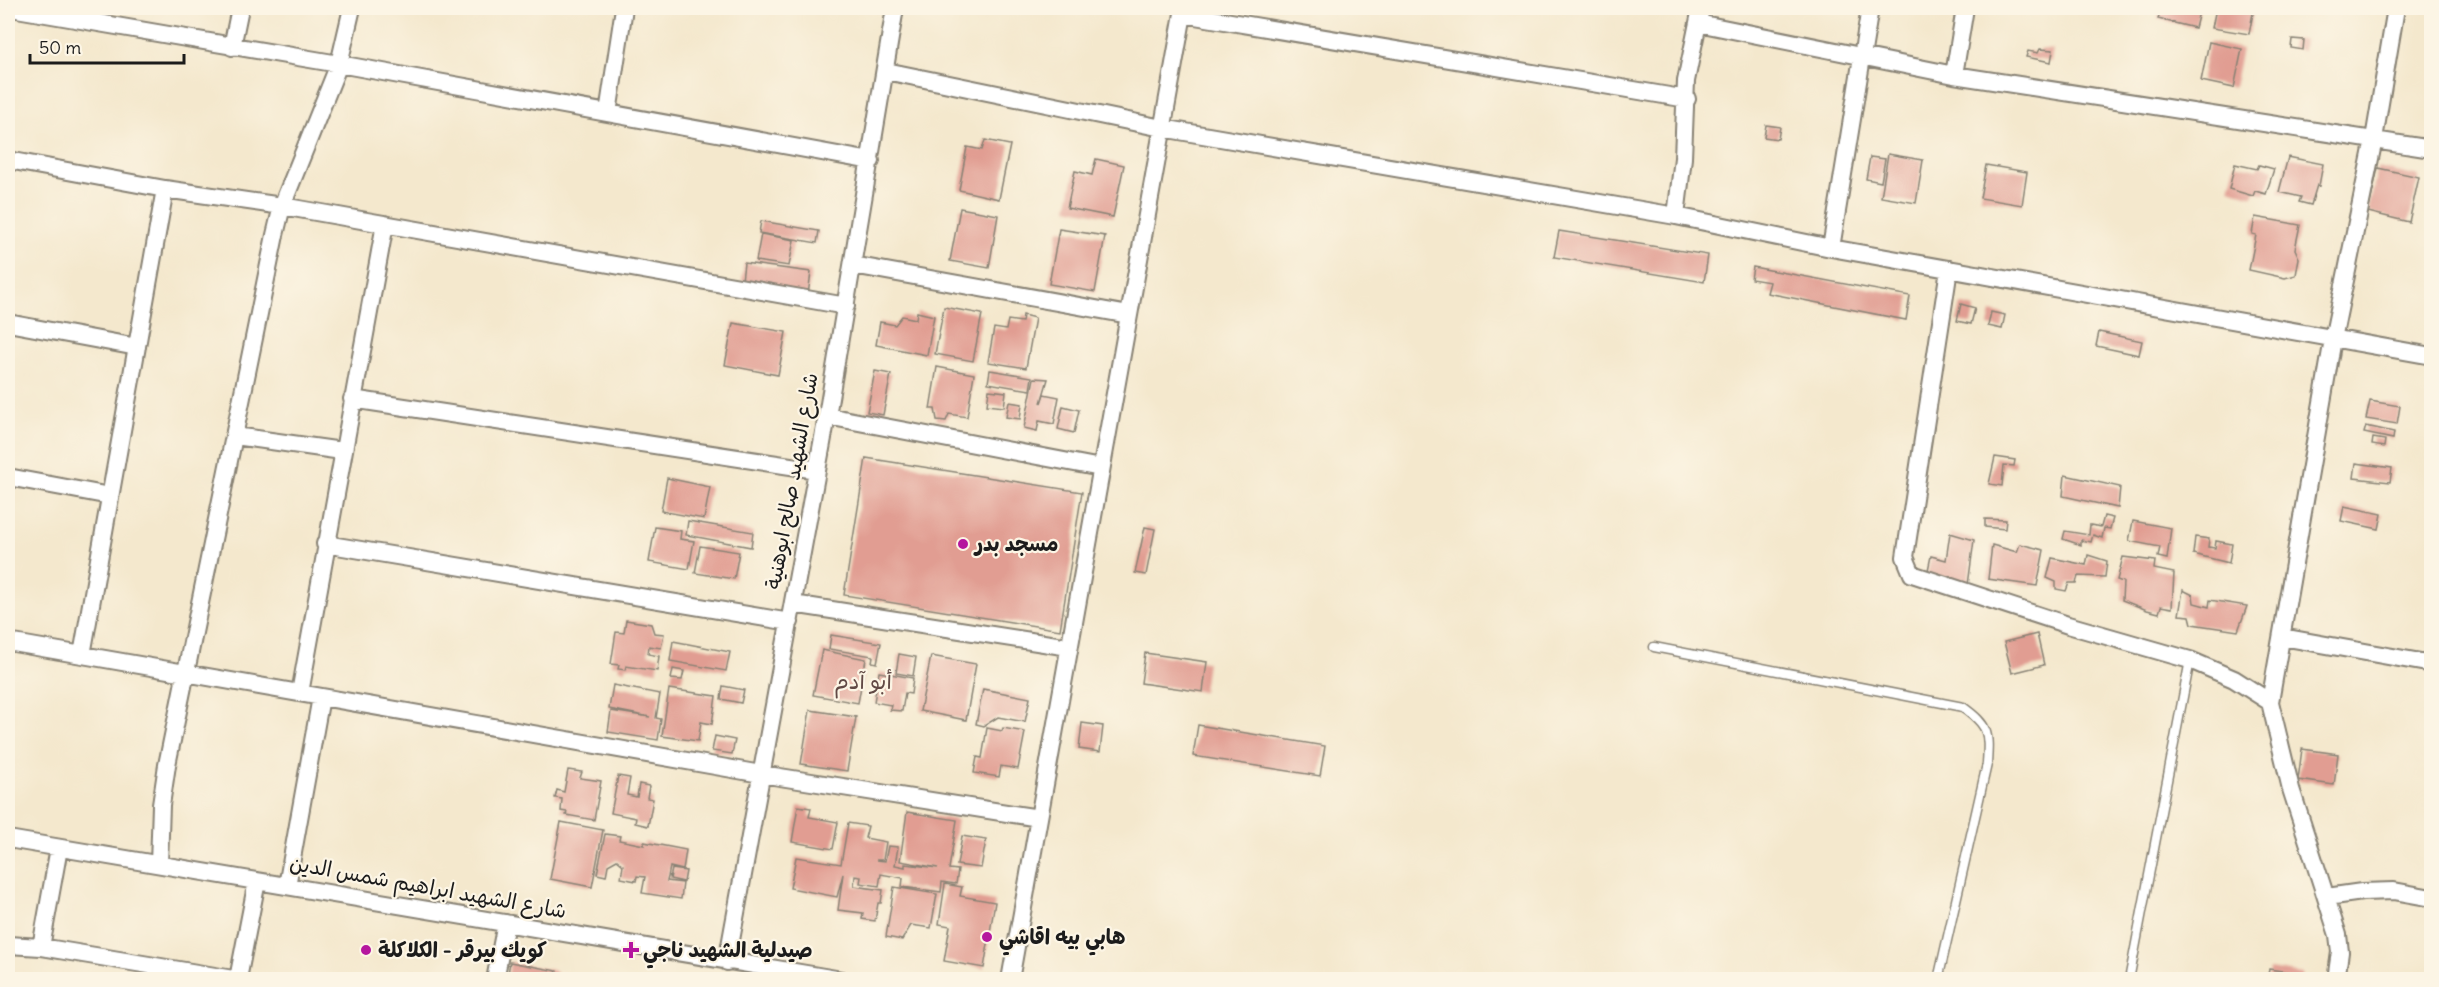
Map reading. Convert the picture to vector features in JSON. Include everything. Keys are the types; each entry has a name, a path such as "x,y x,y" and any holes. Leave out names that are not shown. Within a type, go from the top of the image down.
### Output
{"street":[{"path":"10,8 339,64 871,161"},
{"path":"232,47 240,8"},
{"path":"159,864 161,805 167,765 282,206 339,64 352,8"},
{"path":"608,113 624,8"},
{"name":"شارع الشهيد صالح ابوهنية","path":"727,962 854,265 894,8"},
{"path":"1831,248 1870,8"},
{"path":"1954,75 1965,8"},
{"path":"2336,980 2340,952 2338,935 2328,897 2311,856 2291,789 2270,702 2333,339 2374,139 2396,8"},
{"path":"1010,980 1183,10 1687,99"},
{"path":"1676,216 1687,99 1686,81 1699,15 1862,58 1954,75 2432,149"},
{"path":"886,71 1162,128 1676,216 1831,248 2432,356"},
{"path":"8,160 846,306"},
{"path":"82,655 165,189"},
{"path":"300,693 325,544 385,224"},
{"path":"854,265 1129,315"},
{"path":"1948,269 1905,557 1912,574 2068,625 2190,660 2234,679 2270,702"},
{"path":"8,323 137,347"},
{"path":"352,399 817,470"},
{"path":"827,416 1101,468"},
{"path":"235,436 342,451"},
{"path":"8,477 110,496"},
{"path":"325,544 790,622"},
{"path":"793,604 1069,647"},
{"path":"2282,637 2432,664"},
{"path":"8,642 761,774 1039,818"},
{"path":"287,886 321,697"},
{"name":"شارع الشهيد ابراهيم شمس الدين","path":"8,838 842,980"},
{"path":"41,947 59,848"},
{"path":"8,945 41,947 239,979 257,881"},
{"path":"2328,897 2362,892 2394,891 2432,898"},
{"path":"495,980 506,923"}],"lane":[{"path":"1654,647 1963,707 1982,721 1988,740 1987,764 1938,980"},
{"path":"2129,980 2190,660"}],"building":[{"path":"2161,8 2200,8 2195,28 2158,19"},
{"path":"2216,8 2254,8 2249,34 2212,28"},
{"path":"2292,39 2304,40 2303,50 2291,48"},
{"path":"2209,42 2242,49 2234,88 2201,81"},
{"path":"2040,49 2053,50 2051,62 2026,57 2028,51 2038,53"},
{"path":"1766,125 1780,127 1778,139 1764,137"},
{"path":"985,140 1010,145 999,199 959,190 967,147 982,150"},
{"path":"1888,154 1923,160 1916,203 1881,197"},
{"path":"1870,157 1885,159 1881,182 1866,179"},
{"path":"2288,157 2323,164 2319,186 2317,185 2311,205 2299,202 2301,197 2279,192"},
{"path":"1096,159 1124,165 1113,217 1067,208 1075,171 1092,175"},
{"path":"2235,164 2257,169 2259,165 2274,169 2266,194 2255,191 2253,196 2229,189"},
{"path":"1986,165 2027,172 2022,205 1980,198"},
{"path":"2378,168 2419,177 2409,222 2368,212"},
{"path":"960,208 998,215 989,268 950,261"},
{"path":"2255,217 2300,225 2295,249 2299,258 2296,275 2285,278 2249,270 2256,235 2252,234"},
{"path":"761,221 819,231 817,243 759,233"},
{"path":"1059,229 1105,236 1095,292 1049,284"},
{"path":"1559,231 1708,255 1704,282 1554,257"},
{"path":"761,234 794,240 789,266 756,261"},
{"path":"744,263 811,272 808,295 742,281"},
{"path":"1753,267 1910,296 1906,320 1767,293 1770,282 1751,279"},
{"path":"1961,304 1975,308 1971,324 1957,321"},
{"path":"944,307 982,314 973,361 935,354"},
{"path":"917,312 934,316 927,355 876,345 880,322 895,325 902,316 916,319"},
{"path":"1991,312 2005,315 2002,329 1988,326"},
{"path":"1023,315 1035,318 1026,368 988,362 994,328 1006,330 1008,320 1022,322"},
{"path":"733,323 786,332 778,375 725,365"},
{"path":"2099,332 2142,341 2139,355 2096,346"},
{"path":"937,367 974,374 967,417 949,414 946,421 937,420 935,409 930,409"},
{"path":"990,370 1032,377 1030,390 988,383"},
{"path":"875,371 891,374 883,415 867,412"},
{"path":"1034,378 1048,379 1041,403 1044,394 1059,397 1054,424 1039,421 1037,431 1024,428"},
{"path":"989,390 1006,392 1004,407 987,405"},
{"path":"2370,401 2400,406 2397,424 2366,419"},
{"path":"1009,402 1022,404 1020,419 1006,417"},
{"path":"1063,406 1079,410 1074,433 1058,429"},
{"path":"2366,426 2394,432 2393,439 2364,433"},
{"path":"2373,438 2385,440 2384,447 2372,445"},
{"path":"1995,457 2015,460 2014,466 2004,465 2002,486 1989,484"},
{"name":"مسجد بدر","path":"866,458 1082,492 1060,630 844,595"},
{"path":"2356,463 2392,468 2390,482 2354,478"},
{"path":"2065,475 2120,487 2118,508 2063,496"},
{"path":"667,478 710,487 704,519 661,511"},
{"path":"2344,506 2382,514 2379,529 2341,521"},
{"path":"2104,516 2113,518 2110,529 2104,528 2102,538 2093,535 2091,542 2081,540 2081,545 2063,539 2065,531 2089,535 2090,525 2101,527"},
{"path":"1985,519 2006,520 2005,529 1985,527"},
{"path":"688,521 753,532 751,547 686,535"},
{"path":"2133,521 2171,528 2167,559 2158,557 2160,547 2129,541"},
{"path":"655,527 681,531 680,539 694,541 689,569 649,562"},
{"path":"1145,527 1155,529 1146,575 1135,573"},
{"path":"1950,533 1974,540 1968,585 1927,575 1931,556 1946,560"},
{"path":"2195,537 2209,539 2208,547 2215,548 2216,541 2232,544 2229,563 2193,554"},
{"path":"2020,544 2044,550 2037,586 1988,579 1992,545 2017,552"},
{"path":"700,546 739,552 734,579 695,573"},
{"path":"2088,555 2107,561 2105,577 2078,576 2076,583 2069,583 2066,591 2056,589 2056,582 2047,578 2052,558 2086,565"},
{"path":"2123,557 2155,561 2154,569 2174,573 2172,608 2161,606 2159,613 2122,600 2123,582 2117,580"},
{"path":"2183,590 2193,595 2194,603 2209,607 2210,600 2247,606 2238,631 2192,624 2190,616 2179,615"},
{"path":"626,620 651,624 654,633 664,634 661,648 649,646 648,654 659,656 657,671 626,666 625,670 618,669 619,665 611,664 616,632 624,633"},
{"path":"2037,634 2044,665 2012,673 2004,642"},
{"path":"831,635 881,643 877,663 872,662 873,656 829,649"},
{"path":"673,641 730,652 726,671 670,661"},
{"path":"822,650 866,659 858,703 813,695"},
{"path":"1145,653 1207,662 1203,692 1141,683"},
{"path":"899,654 916,657 913,676 896,673"},
{"path":"931,656 976,664 966,720 920,711"},
{"path":"673,669 684,671 682,680 671,679"},
{"path":"879,672 913,678 911,694 905,693 902,711 890,710 891,705 874,702"},
{"path":"613,685 660,694 656,718 661,719 658,740 608,732 611,711 650,717 609,709"},
{"path":"723,686 744,690 741,703 721,699"},
{"path":"669,689 716,696 712,724 701,722 698,741 662,736"},
{"path":"983,689 1030,698 1025,722 998,717 984,726 976,724"},
{"path":"810,710 856,717 847,771 801,764"},
{"path":"1082,723 1103,726 1100,752 1079,749"},
{"path":"1198,725 1325,746 1320,776 1193,756"},
{"path":"987,728 1025,732 1018,769 1001,766 999,777 974,773 977,757 982,758"},
{"path":"715,736 735,740 732,754 712,751"},
{"path":"2302,749 2338,754 2334,785 2298,780"},
{"path":"568,770 582,772 580,778 601,781 594,820 566,815 567,812 561,811 562,799 555,798 557,790 564,792"},
{"path":"618,776 630,778 627,795 637,797 639,784 649,786 647,798 653,799 648,826 635,823 636,818 611,813"},
{"path":"798,806 811,808 809,817 838,822 833,849 792,842"},
{"path":"907,812 957,820 949,869 958,870 956,884 942,882 941,892 902,887 903,878 881,874 879,886 860,883 861,877 855,876 854,886 883,890 875,921 862,919 863,913 838,910 843,874 837,897 790,888 796,857 841,864 848,823 868,826 865,838 886,842 883,860 876,860 885,861 888,846 898,847 895,865 938,868 900,861"},
{"path":"561,822 603,830 592,887 550,879"},
{"path":"605,834 620,836 619,840 644,845 644,842 686,850 683,870 670,867 667,881 683,883 681,899 642,893 645,877 637,876 636,881 621,878 623,865 617,860 608,865 606,876 597,874"},
{"path":"962,836 986,840 981,868 957,865"},
{"path":"672,869 686,871 684,882 670,879"},
{"path":"945,884 962,887 960,896 995,902 984,968 944,961 950,926 939,924"},
{"path":"894,887 937,894 931,928 911,925 902,940 886,937"},
{"path":"510,962 557,971 555,980 507,980"},
{"path":"2269,969 2302,974 2301,980 2267,980"}],"place":[{"name":"مسجد بدر","path":"963,544"},
{"name":"هابي بيه اقاشي","path":"987,937"},
{"name":"كويك بيرقر - الكلاكلة","path":"366,950"},
{"name":"صيدلية الشهيد ناجي","path":"631,950"}],"district":[{"name":"أبو آدم","path":"863,681"}]}
